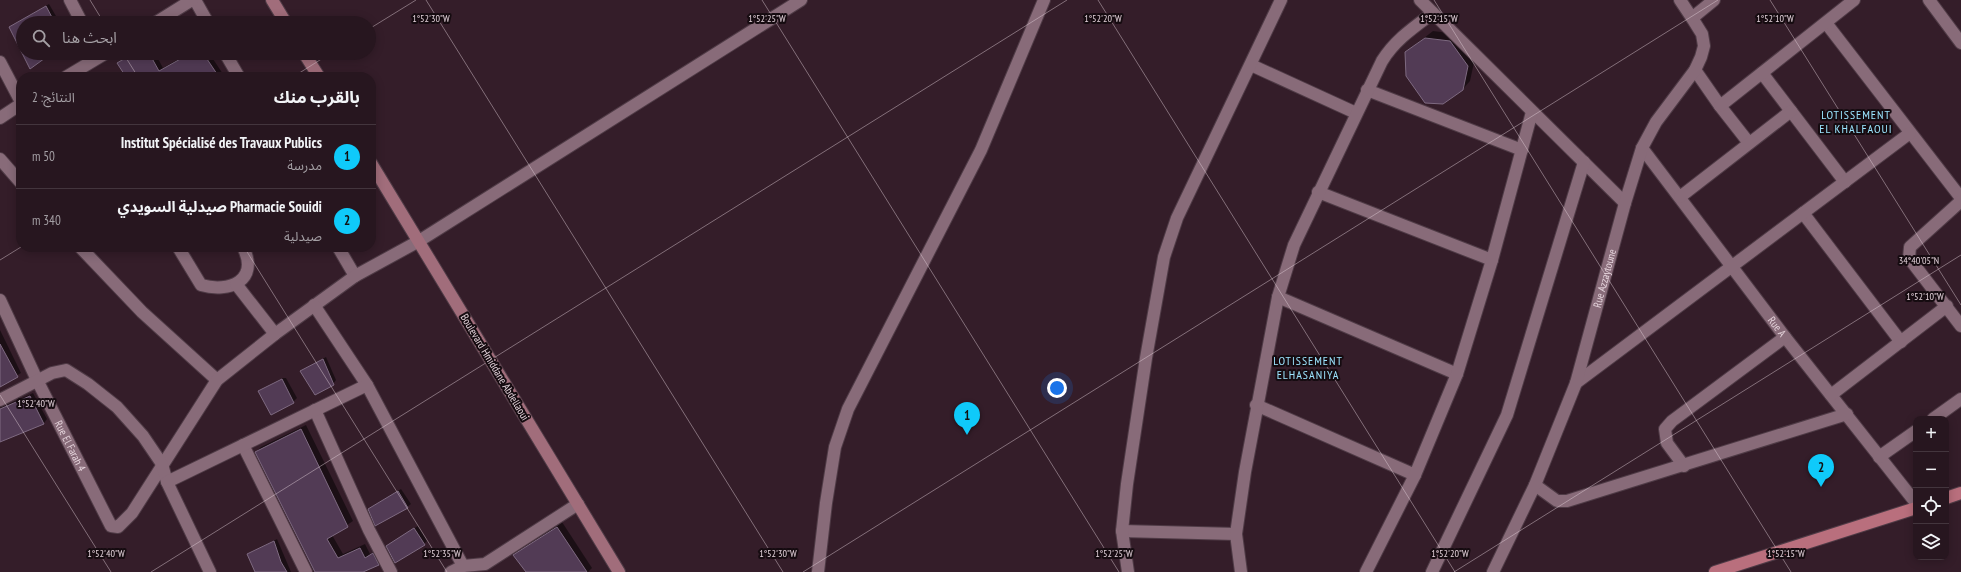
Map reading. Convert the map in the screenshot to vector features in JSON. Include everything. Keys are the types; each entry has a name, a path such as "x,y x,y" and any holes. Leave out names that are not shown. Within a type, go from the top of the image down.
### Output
{"main road":[{"path":"1949,497 1961,493"},
{"path":"1715,572 1913,509"}],"street":[{"path":"70,0 78,16"},
{"path":"167,16 193,0 203,16"},
{"path":"272,0 282,16"},
{"path":"162,464 217,380 314,305 355,276 419,241 801,0"},
{"path":"818,572 826,503 835,447 848,409 981,150 1044,0"},
{"path":"1128,572 1122,531 1127,484 1146,358 1164,258 1177,218 1281,0"},
{"path":"1420,0 1625,203"},
{"name":"Rue Azzaytoune","path":"1493,572 1535,485 1576,383 1625,203 1642,148 1656,122 1695,70 1704,46 1702,34 1680,0"},
{"path":"1692,18 1714,0"},
{"path":"1720,106 1854,0"},
{"path":"1929,0 1961,43"},
{"path":"1241,572 1236,534 1256,404 1278,297 1294,245 1367,90 1390,48 1404,34 1433,13"},
{"path":"1826,23 1961,198"},
{"path":"74,72 92,60"},
{"path":"229,60 236,72"},
{"path":"308,60 316,72"},
{"path":"0,62 16,93"},
{"path":"1251,65 1356,113"},
{"path":"1695,70 1720,106 1749,143"},
{"path":"1762,73 1845,182"},
{"path":"1367,90 1522,150"},
{"path":"0,118 16,107"},
{"path":"1680,197 1791,111"},
{"path":"1366,572 1415,474 1457,374 1492,260 1532,112"},
{"path":"1576,383 1910,133"},
{"name":"Rue A","path":"1642,148 1733,266 1785,337 1913,499"},
{"path":"0,159 16,177"},
{"path":"1432,572 1507,415 1584,162"},
{"name":"Boulevard Hmiddane Abdellaoui","path":"376,171 619,572"},
{"path":"1318,192 1492,260"},
{"path":"1961,201 1910,247 1908,253 1909,258 1961,326"},
{"path":"1804,213 1900,342"},
{"path":"85,252 142,312 217,380"},
{"path":"181,252 200,285 216,288 226,288 236,284 248,270 248,260 245,252"},
{"path":"341,252 355,276"},
{"path":"236,284 275,334"},
{"path":"1278,297 1457,374"},
{"name":"Rue El Farah 4","path":"0,300 37,380 111,526 118,527 132,513 162,464"},
{"path":"314,305 367,385 463,566"},
{"path":"1832,395 1947,306"},
{"path":"1684,466 1667,443 1666,430 1678,416 1785,337"},
{"path":"0,400 58,370 72,372 117,407 143,436 162,464 167,482 210,572"},
{"path":"167,482 367,385"},
{"path":"1937,416 1961,399"},
{"path":"1256,404 1415,474"},
{"path":"315,410 391,572"},
{"path":"1535,485 1556,501 1567,501 1684,466 1847,414"},
{"path":"1879,457 1913,433"},
{"path":"243,445 306,572"},
{"path":"451,572 463,566 485,564 578,504"},
{"path":"1122,531 1236,534"}],"building":[{"path":"46,6 51,16 28,16"},
{"path":"16,23 16,41 9,27"},
{"path":"1425,38 1450,41 1468,66 1463,90 1443,104 1425,103 1406,76 1405,52"},
{"path":"26,60 42,60 30,69"},
{"path":"122,60 153,60 159,71 179,60 208,60 216,72 123,72 117,63"},
{"path":"0,344 18,377 0,387"},
{"path":"323,359 334,385 315,395 300,371"},
{"path":"282,379 294,403 271,415 258,391"},
{"path":"30,396 44,424 0,442 0,409"},
{"path":"301,429 348,527 327,539 338,558 360,548 365,558 373,553 379,565 363,572 315,572 255,452"},
{"path":"398,491 408,508 375,526 368,509"},
{"path":"557,527 587,572 526,572 513,555"},
{"path":"414,528 425,545 395,563 386,546"},
{"path":"274,541 281,562 287,572 255,572 247,554"}],"place":[{"name":"Institut Spécialisé des Travaux Publics","path":"967,435"},
{"name":"Pharmacie Souidi صيدلية السويدي","path":"1821,487"}],"district":[{"name":"LOTISSEMENT EL KHALFAOUI","path":"1856,122"},
{"name":"LOTISSEMENT ELHASANIYA","path":"1308,368"}]}
